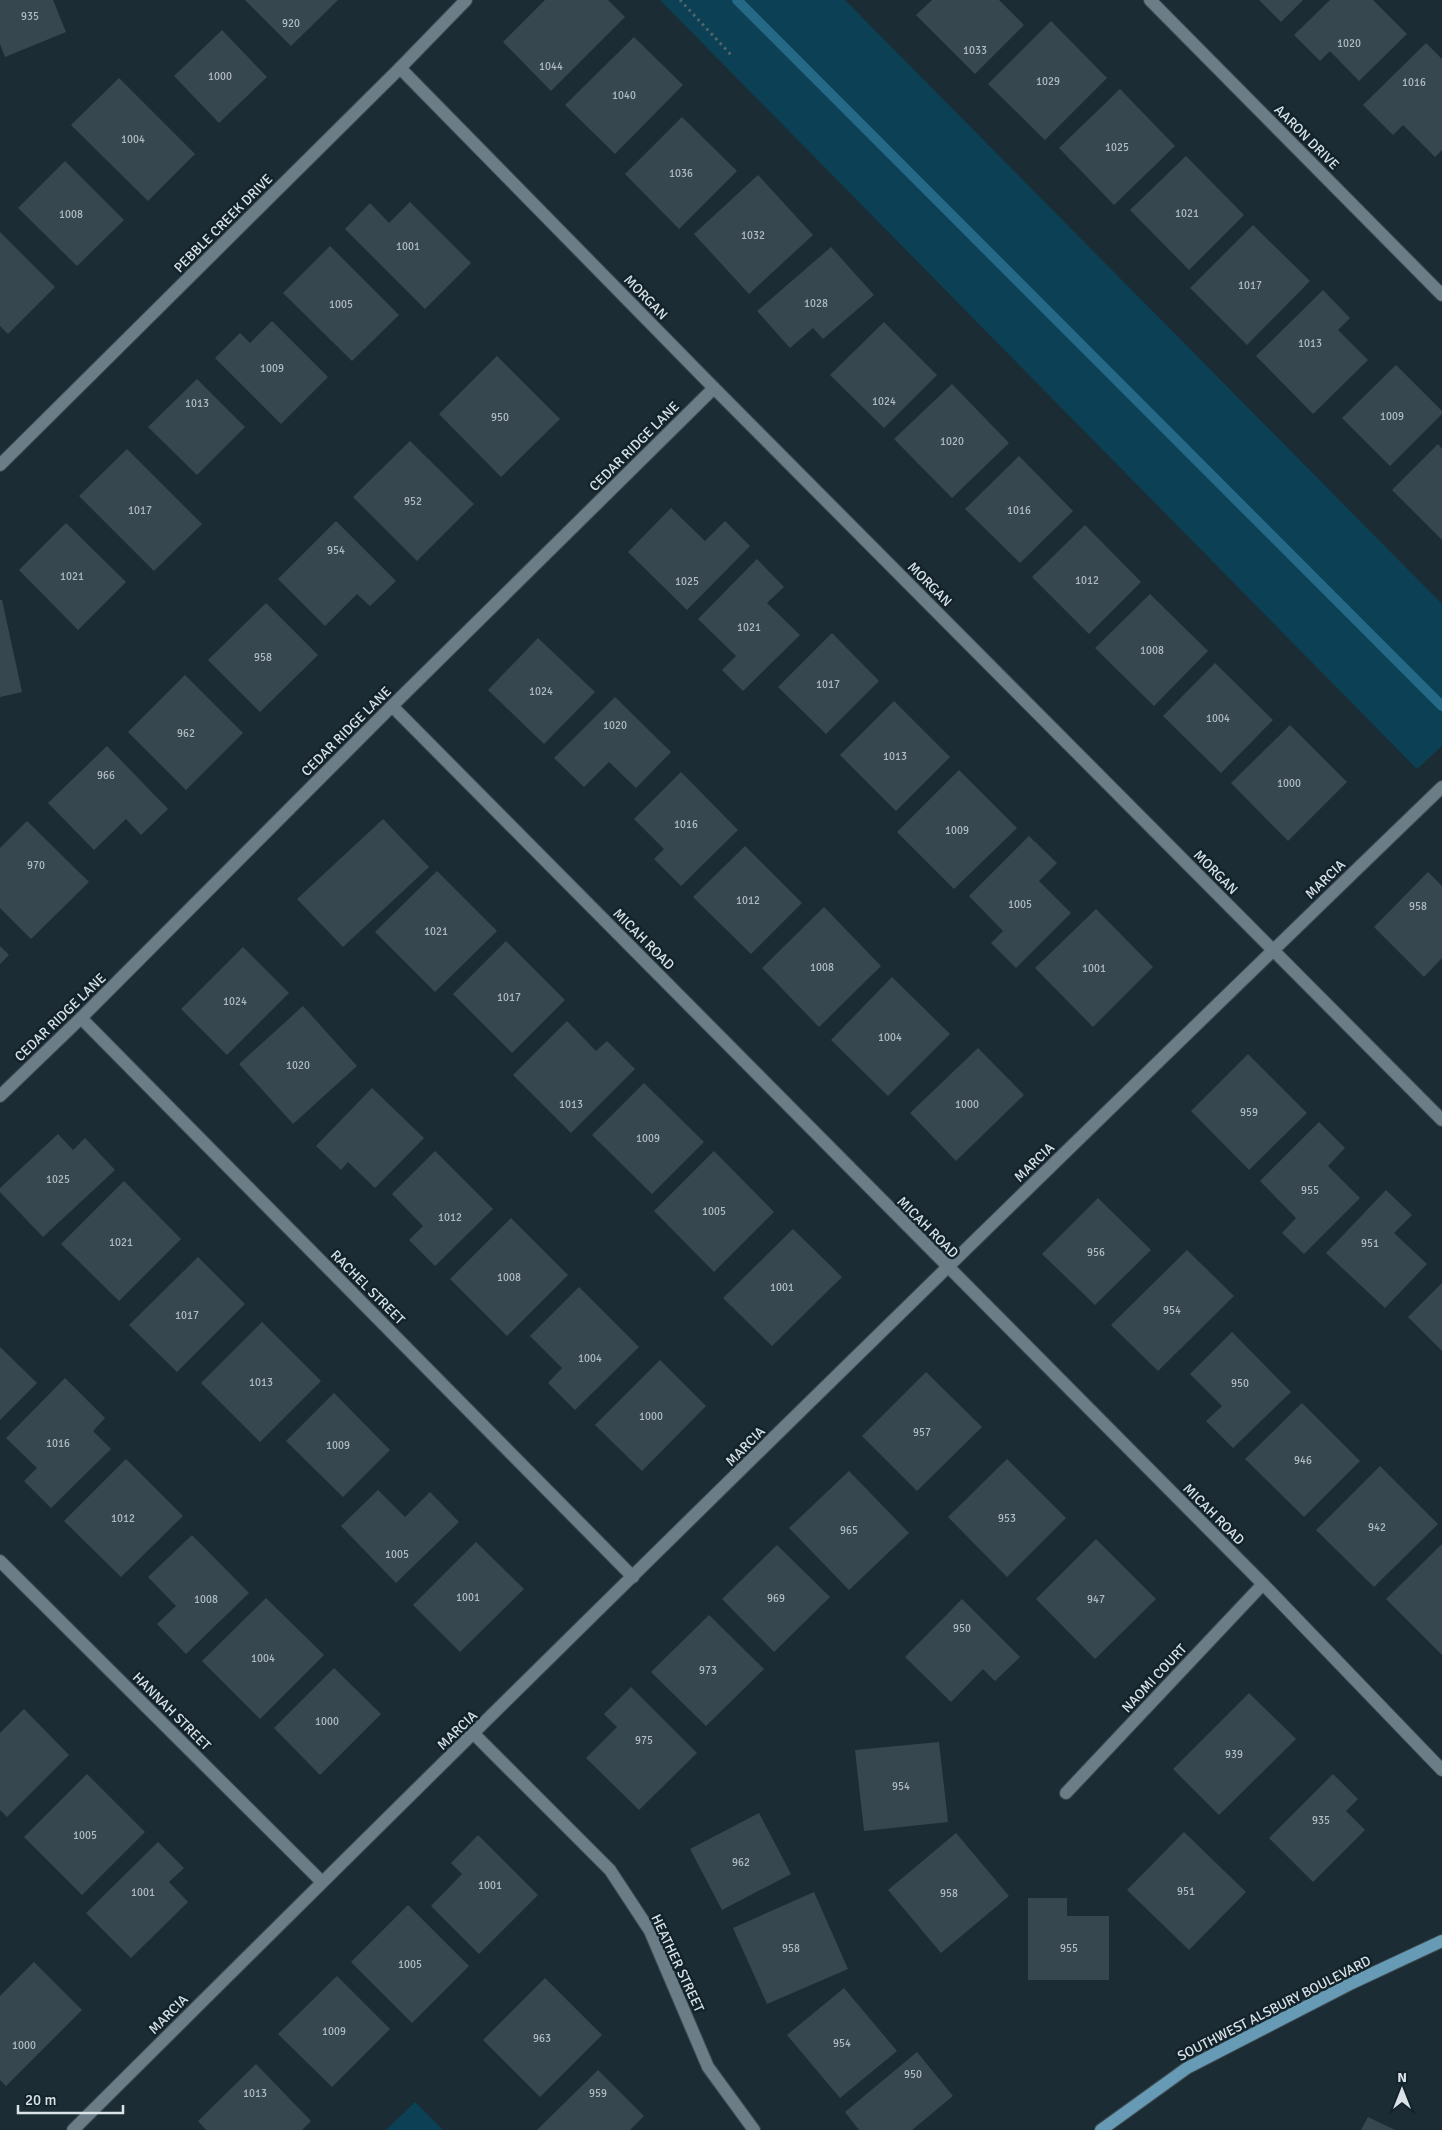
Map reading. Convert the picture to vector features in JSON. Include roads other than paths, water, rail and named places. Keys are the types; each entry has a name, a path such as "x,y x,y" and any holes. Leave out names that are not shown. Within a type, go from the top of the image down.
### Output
{"main road":[{"name":"SOUTHWEST ALSBURY BOULEVARD","path":"1101,2130 1187,2068 1352,1983 1442,1941"}],"street":[{"name":"PEBBLE CREEK DRIVE","path":"0,465 400,68 466,0"},
{"name":"AARON DRIVE","path":"1150,0 1442,294"},
{"name":"MORGAN","path":"400,68 714,388 1442,1120"},
{"name":"CEDAR RIDGE LANE","path":"0,1096 81,1018 392,706 714,388"},
{"name":"MICAH ROAD","path":"392,706 1263,1584 1442,1770"},
{"name":"MARCIA","path":"74,2130 322,1882 1272,950 1442,787"},
{"name":"RACHEL STREET","path":"81,1018 633,1577"},
{"name":"HANNAH STREET","path":"0,1561 322,1882"},
{"name":"NAOMI COURT","path":"1066,1793 1263,1584"},
{"name":"HEATHER STREET","path":"474,1734 610,1870 650,1931 708,2067 754,2130"}],"waterway":[{"path":"737,0 1442,706"}]}
